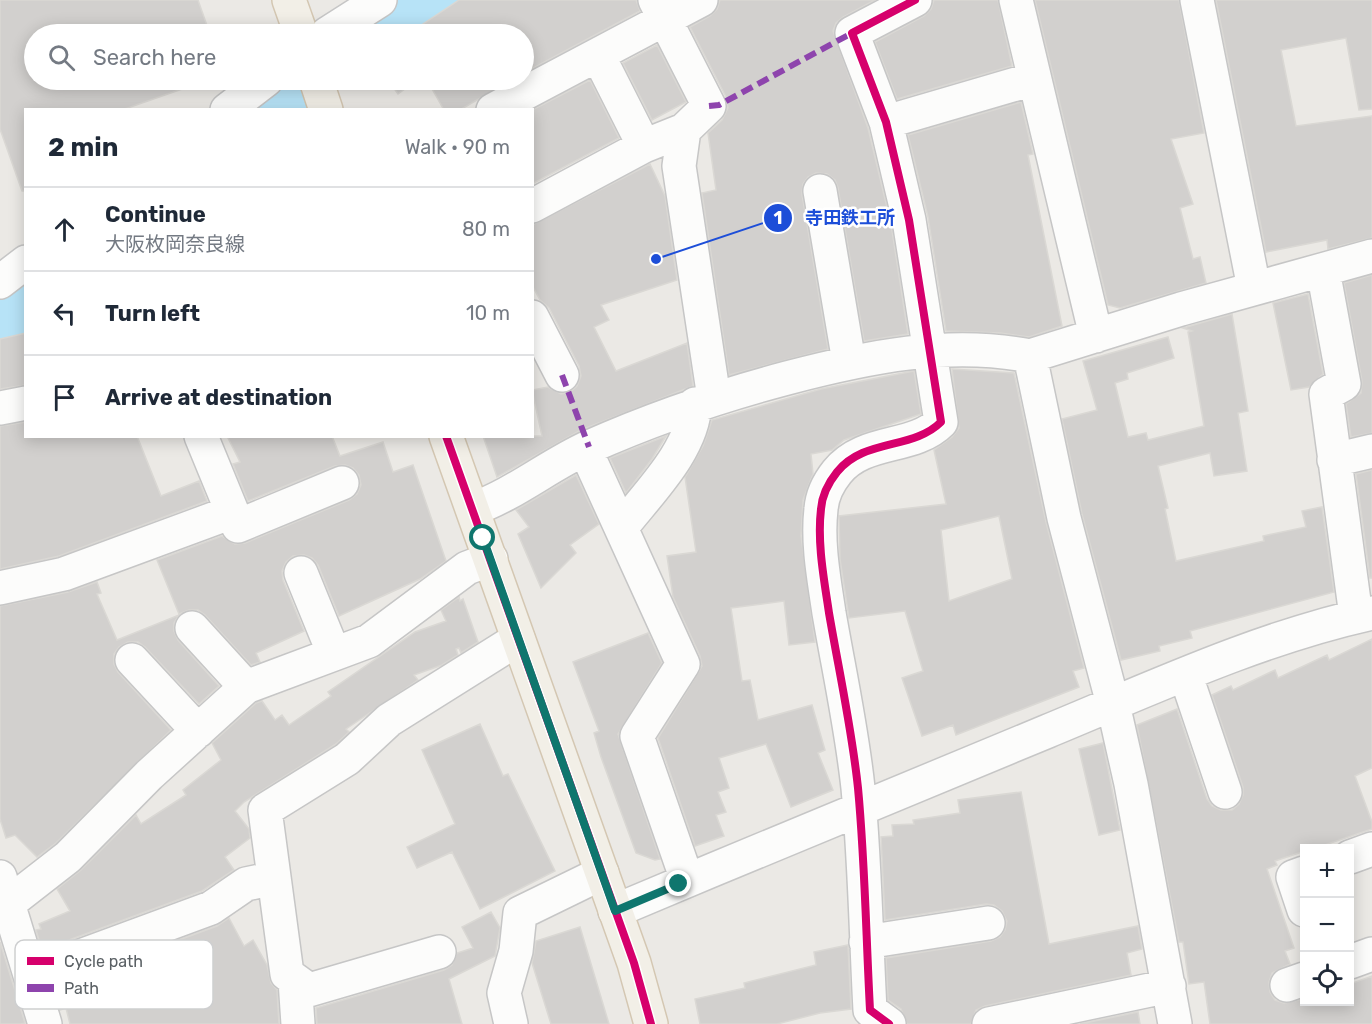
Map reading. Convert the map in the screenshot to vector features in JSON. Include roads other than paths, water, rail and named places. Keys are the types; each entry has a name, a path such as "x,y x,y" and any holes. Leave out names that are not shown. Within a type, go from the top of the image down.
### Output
{"main road":[{"path":"289,0 297,24"},
{"path":"319,90 325,108"},
{"path":"447,438 634,963 651,1024"}],"street":[{"path":"343,24 380,0"},
{"path":"534,89 598,55 660,10 701,0"},
{"path":"868,1019 858,787 822,573 821,508 827,489 837,472 850,460 865,450 930,432 941,422 909,220 886,122 852,33 915,0"},
{"path":"1016,0 1096,336"},
{"path":"1197,0 1254,288"},
{"path":"534,205 644,146 684,130 709,106 660,10"},
{"path":"598,55 644,146"},
{"path":"886,122 1033,79"},
{"path":"230,108 253,90"},
{"path":"497,108 531,90"},
{"path":"621,528 677,454 705,401 680,180 684,130"},
{"path":"820,191 849,362"},
{"path":"473,509 499,500 585,449 705,401 849,362 928,350 1005,352 1030,356 1254,288 1372,256"},
{"path":"0,282 24,264"},
{"path":"615,911 1186,675 1307,631 1368,614 1334,460 1326,394 1344,384 1323,270"},
{"path":"534,321 562,375"},
{"path":"1030,356 1064,518 1113,704 1175,1024"},
{"path":"0,408 24,403"},
{"path":"202,438 238,526 342,483"},
{"path":"585,449 683,664 637,736 687,880"},
{"path":"1334,460 1372,451"},
{"path":"0,588 64,574 232,512"},
{"path":"19,940 3,897 68,857 149,775 246,687 369,641 467,568 490,559"},
{"path":"301,573 334,654"},
{"path":"192,628 246,687"},
{"path":"439,952 309,990 287,974 264,810 347,759 389,720 518,639"},
{"path":"132,660 198,731"},
{"path":"1186,675 1225,792"},
{"path":"1354,856 1372,849"},
{"path":"511,1024 504,993 516,951 520,913 602,873"},
{"path":"1300,875 1293,877 1300,896"},
{"path":"124,940 211,908 246,884 274,878"},
{"path":"866,942 987,923"},
{"path":"1354,961 1372,954"},
{"path":"295,980 298,1024"},
{"path":"989,1024 1169,986"},
{"path":"41,1009 45,1024"}],"waterway":[{"path":"393,24 430,0"},
{"path":"272,108 296,90"},
{"path":"0,323 24,308"}],"place":[{"name":"寺田鉄工所","path":"656,259"}]}
